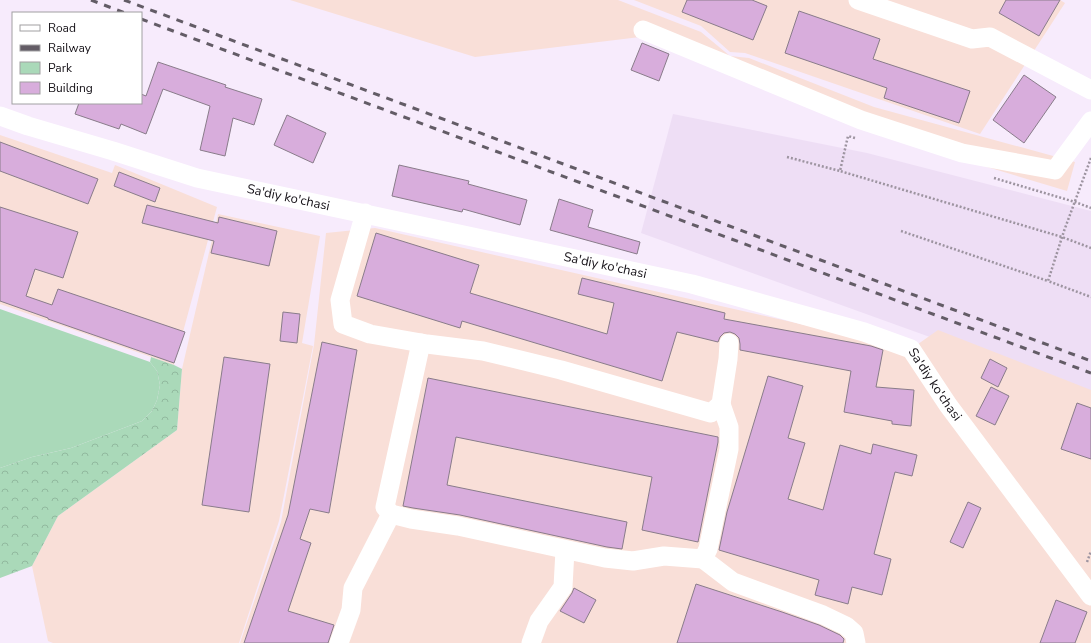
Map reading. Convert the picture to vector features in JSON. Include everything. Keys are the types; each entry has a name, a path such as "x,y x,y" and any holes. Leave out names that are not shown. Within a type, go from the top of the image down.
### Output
{"street":[{"path":"858,0 972,39 990,37 1091,90"},
{"path":"643,30 861,120 962,153 1055,170 1091,121"},
{"name":"Sa'diy ko'chasi","path":"0,116 28,126 113,150 197,178 692,284 864,332 911,349 948,405 1091,596"},
{"path":"365,214 340,300 343,324 370,334 483,351 561,370 711,413 721,404"},
{"path":"422,343 385,507 391,514 458,526 605,558 633,561 664,556 703,559 733,582 823,615 846,626 854,634 856,643"},
{"path":"703,559 708,549 729,450 729,427 721,404 729,343"},
{"path":"340,643 351,610 353,588 391,514"},
{"path":"531,643 539,621 563,587 565,550"}],"path":[{"path":"840,171 846,143"},
{"path":"787,157 840,171 1062,237 1091,248"},
{"path":"1048,281 1062,237 1091,158"},
{"path":"900,230 1091,297"}],"shaded area":[{"path":"290,0 618,0 701,32 730,56 749,58 874,107 1075,162 1067,191 858,128 640,37 475,57"},
{"path":"634,0 1060,0 1065,3 980,134 745,53 730,52 701,26"},
{"path":"673,114 867,153 1091,211 1091,395 641,233"},
{"path":"0,135 112,173 115,165 217,207 174,365 0,304"},
{"path":"218,214 320,236 302,343 313,346 279,521 239,643 53,643 48,641 32,566 58,516 177,430 182,369"},
{"path":"375,228 911,349 938,330 1091,390 1091,643 240,643 281,522 314,345 326,233"}],"green space":[{"path":"0,309 150,362 157,371 160,385 157,400 152,411 142,421 71,448 32,457 0,468"},
{"path":"151,357 182,369 177,430 58,516 32,566 0,578 0,468 32,457 71,448 142,421 152,411 157,400 160,385 157,371 150,362"}],"building":[{"path":"687,0 752,0 767,6 753,40 682,12"},
{"path":"1006,0 1060,0 1039,36 999,13"},
{"path":"799,11 880,39 873,59 970,91 959,123 884,98 887,88 785,53"},
{"path":"642,43 669,54 659,81 631,70"},
{"path":"158,62 262,99 254,125 233,118 225,156 200,150 210,106 163,89 146,134 121,124 119,129 75,114 79,104 142,104 142,94 146,96"},
{"path":"1024,75 1056,97 1024,143 993,120"},
{"path":"287,115 326,133 313,163 274,145"},
{"path":"0,142 98,179 88,204 0,171"},
{"path":"399,165 469,181 468,184 527,200 520,225 463,209 462,212 392,196"},
{"path":"119,172 160,188 155,202 114,186"},
{"path":"559,199 593,210 588,227 640,242 637,254 550,230"},
{"path":"147,205 218,223 219,217 277,231 269,266 211,253 214,241 142,223"},
{"path":"0,207 78,232 63,278 35,269 26,296 52,305 58,289 185,332 174,363 0,301"},
{"path":"376,233 479,265 470,293 607,334 614,303 578,294 582,278 725,313 724,319 871,346 883,350 876,387 914,390 911,426 892,424 892,421 844,412 851,371 740,350 739,338 730,332 724,333 718,342 677,332 662,381 462,321 460,328 357,296"},
{"path":"283,312 300,314 297,343 280,341"},
{"path":"322,342 357,350 329,513 310,509 300,539 311,543 288,611 334,625 328,643 244,643 288,515"},
{"path":"224,357 270,364 249,512 202,505"},
{"path":"990,359 1007,368 998,387 981,378"},
{"path":"768,376 803,386 788,438 805,443 788,499 823,510 840,445 871,454 873,444 917,455 912,476 895,472 874,554 891,559 882,595 852,587 848,604 815,595 819,580 719,550 727,512"},
{"path":"428,378 718,437 698,542 642,530 652,477 456,437 447,485 627,522 622,549 460,515 403,506"},
{"path":"991,387 1009,396 995,425 976,416"},
{"path":"1077,403 1091,408 1091,459 1061,449"},
{"path":"968,502 981,508 963,548 950,542"},
{"path":"696,584 819,625 840,635 844,639 843,643 677,643"},
{"path":"574,588 596,600 584,623 560,611"},
{"path":"1056,600 1087,612 1075,643 1040,643"}],"railway":[{"path":"91,0 122,12"},
{"path":"124,0 1091,361"},
{"path":"142,19 1091,373"}]}
